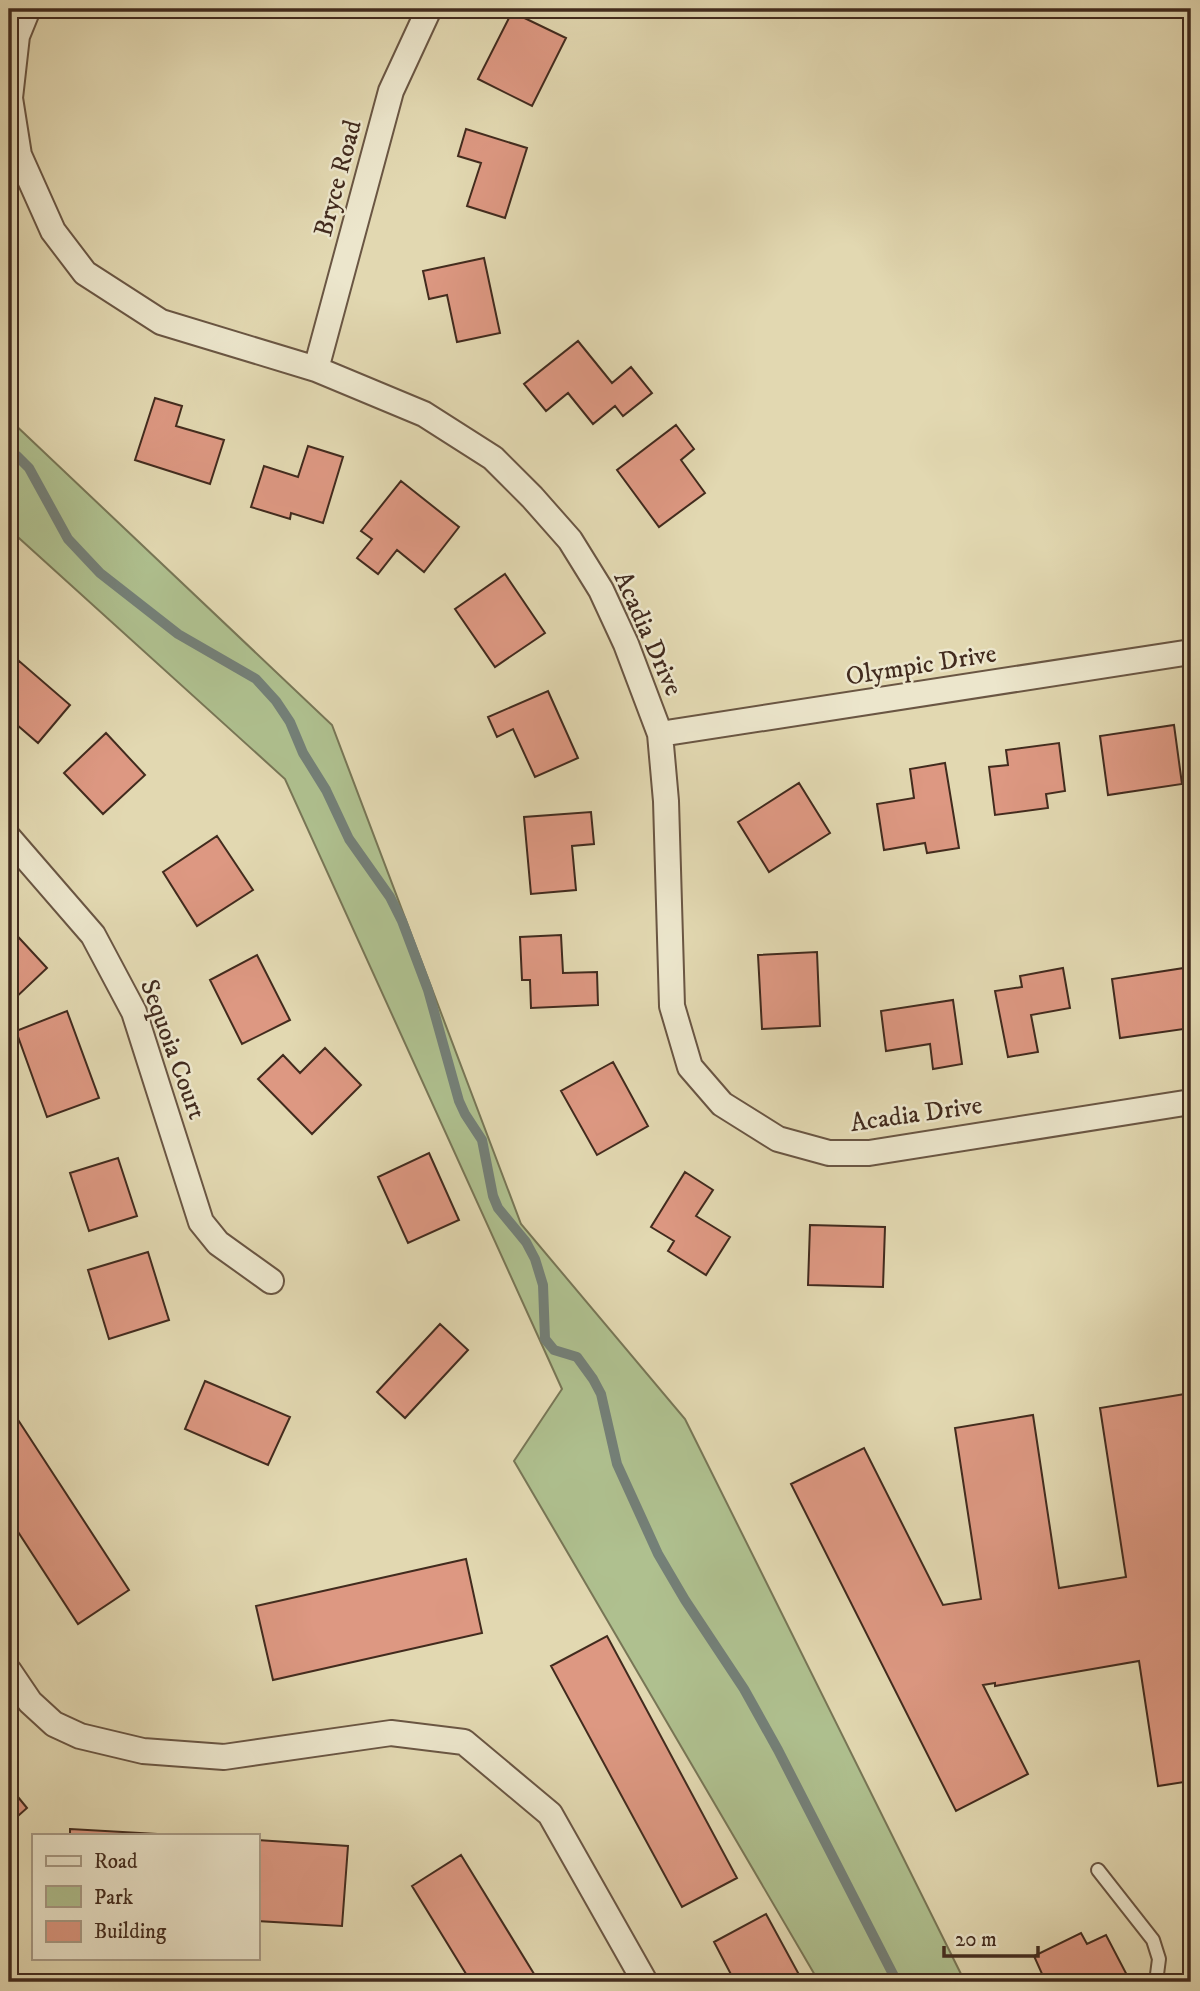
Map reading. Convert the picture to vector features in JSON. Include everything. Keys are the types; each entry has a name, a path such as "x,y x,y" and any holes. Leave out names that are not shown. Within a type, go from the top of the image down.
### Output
{"street":[{"name":"Acadia Drive","path":"28,9 17,36 10,98 19,155 53,231 85,273 161,322 316,369 424,414 493,458 570,540 601,590 660,734 667,800 672,1006 690,1066 722,1104 778,1139 829,1153 869,1153 1191,1102"},
{"name":"Bryce Road","path":"316,369 391,91 429,9"},
{"name":"Olympic Drive","path":"660,734 1191,652"},
{"name":"Sequoia Court","path":"9,838 93,935 134,1012 201,1222 218,1242 271,1281"},
{"path":"9,1671 30,1702 54,1724 80,1736 143,1751 223,1757 391,1733 464,1742 550,1814 645,1982"}],"lane":[{"path":"1098,1870 1153,1940 1159,1959 1156,1982"}],"green space":[{"path":"9,419 332,725 521,1224 685,1419 965,1982 819,1982 514,1461 562,1389 285,779 9,529"}],"building":[{"path":"512,12 566,38 532,106 478,79"},
{"path":"466,129 527,148 505,218 467,206 481,163 458,156"},
{"path":"484,258 500,333 457,342 447,295 429,299 423,271"},
{"path":"578,341 612,383 631,367 652,393 623,416 615,406 593,424 568,393 546,411 524,384"},
{"path":"155,398 182,406 176,426 224,440 210,484 135,460"},
{"path":"676,425 694,449 681,460 705,493 659,527 617,470"},
{"path":"308,446 343,457 323,523 291,513 290,519 251,507 264,466 298,477"},
{"path":"401,481 459,527 424,572 397,550 378,574 357,558 372,539 361,531"},
{"path":"505,574 545,633 495,667 455,609"},
{"path":"19,661 70,705 38,743 9,718 9,672"},
{"path":"548,691 578,758 535,777 513,729 497,737 488,717"},
{"path":"1174,725 1182,784 1108,795 1100,736"},
{"path":"106,733 145,775 103,814 64,773"},
{"path":"1059,743 1065,791 1046,794 1048,808 995,815 989,767 1008,765 1006,750"},
{"path":"945,763 959,848 927,853 925,843 884,850 877,804 914,798 910,769"},
{"path":"799,783 830,833 769,872 738,822"},
{"path":"591,812 594,844 572,846 576,890 531,894 524,817"},
{"path":"217,836 253,890 197,926 163,872"},
{"path":"9,927 47,968 9,1004"},
{"path":"561,935 563,973 597,972 598,1005 531,1008 530,980 522,980 520,937"},
{"path":"817,952 820,1026 762,1029 758,955"},
{"path":"257,955 290,1020 242,1044 210,980"},
{"path":"1063,968 1070,1008 1031,1015 1038,1052 1008,1057 995,991 1022,987 1020,976"},
{"path":"1184,968 1191,1028 1120,1038 1112,979"},
{"path":"953,1000 962,1064 933,1069 930,1044 886,1051 881,1011"},
{"path":"67,1011 99,1098 47,1117 16,1031"},
{"path":"325,1048 361,1085 312,1134 258,1079 283,1055 300,1073"},
{"path":"613,1062 648,1126 597,1155 561,1091"},
{"path":"429,1153 459,1220 408,1243 378,1177"},
{"path":"118,1158 137,1216 89,1231 70,1173"},
{"path":"685,1172 713,1190 696,1216 730,1237 706,1275 668,1251 674,1241 651,1227"},
{"path":"810,1225 885,1227 883,1287 808,1285"},
{"path":"148,1252 169,1320 109,1339 88,1270"},
{"path":"440,1324 468,1350 405,1418 377,1392"},
{"path":"205,1381 290,1417 268,1465 185,1429"},
{"path":"1191,1393 1191,1431 1185,1432 1191,1470 1191,1781 1158,1786 1139,1661 995,1686 995,1683 983,1685 1028,1774 956,1811 791,1484 864,1448 943,1605 981,1599 955,1428 1033,1415 1059,1588 1126,1577 1100,1408"},
{"path":"9,1406 129,1590 78,1624 9,1518"},
{"path":"466,1559 482,1633 273,1680 256,1606"},
{"path":"607,1636 737,1878 682,1907 551,1666"},
{"path":"9,1786 27,1808 9,1824"},
{"path":"70,1829 158,1834 70,1834"},
{"path":"259,1840 348,1846 342,1926 259,1921"},
{"path":"461,1855 539,1982 471,1982 412,1886"},
{"path":"766,1914 803,1982 735,1982 714,1942"},
{"path":"1081,1933 1087,1944 1106,1935 1129,1979 1122,1982 1032,1982 1043,1976 1034,1956"}],"waterway":[{"path":"9,452 29,468 68,539 100,573 178,634 256,679 290,722 303,753 326,790 349,839 390,897 402,921 428,990 459,1101 482,1140 493,1196 498,1208 526,1242 535,1259 543,1285 545,1339 554,1350 577,1357 593,1379 601,1394 617,1464 658,1554 744,1689 897,1982"}]}
